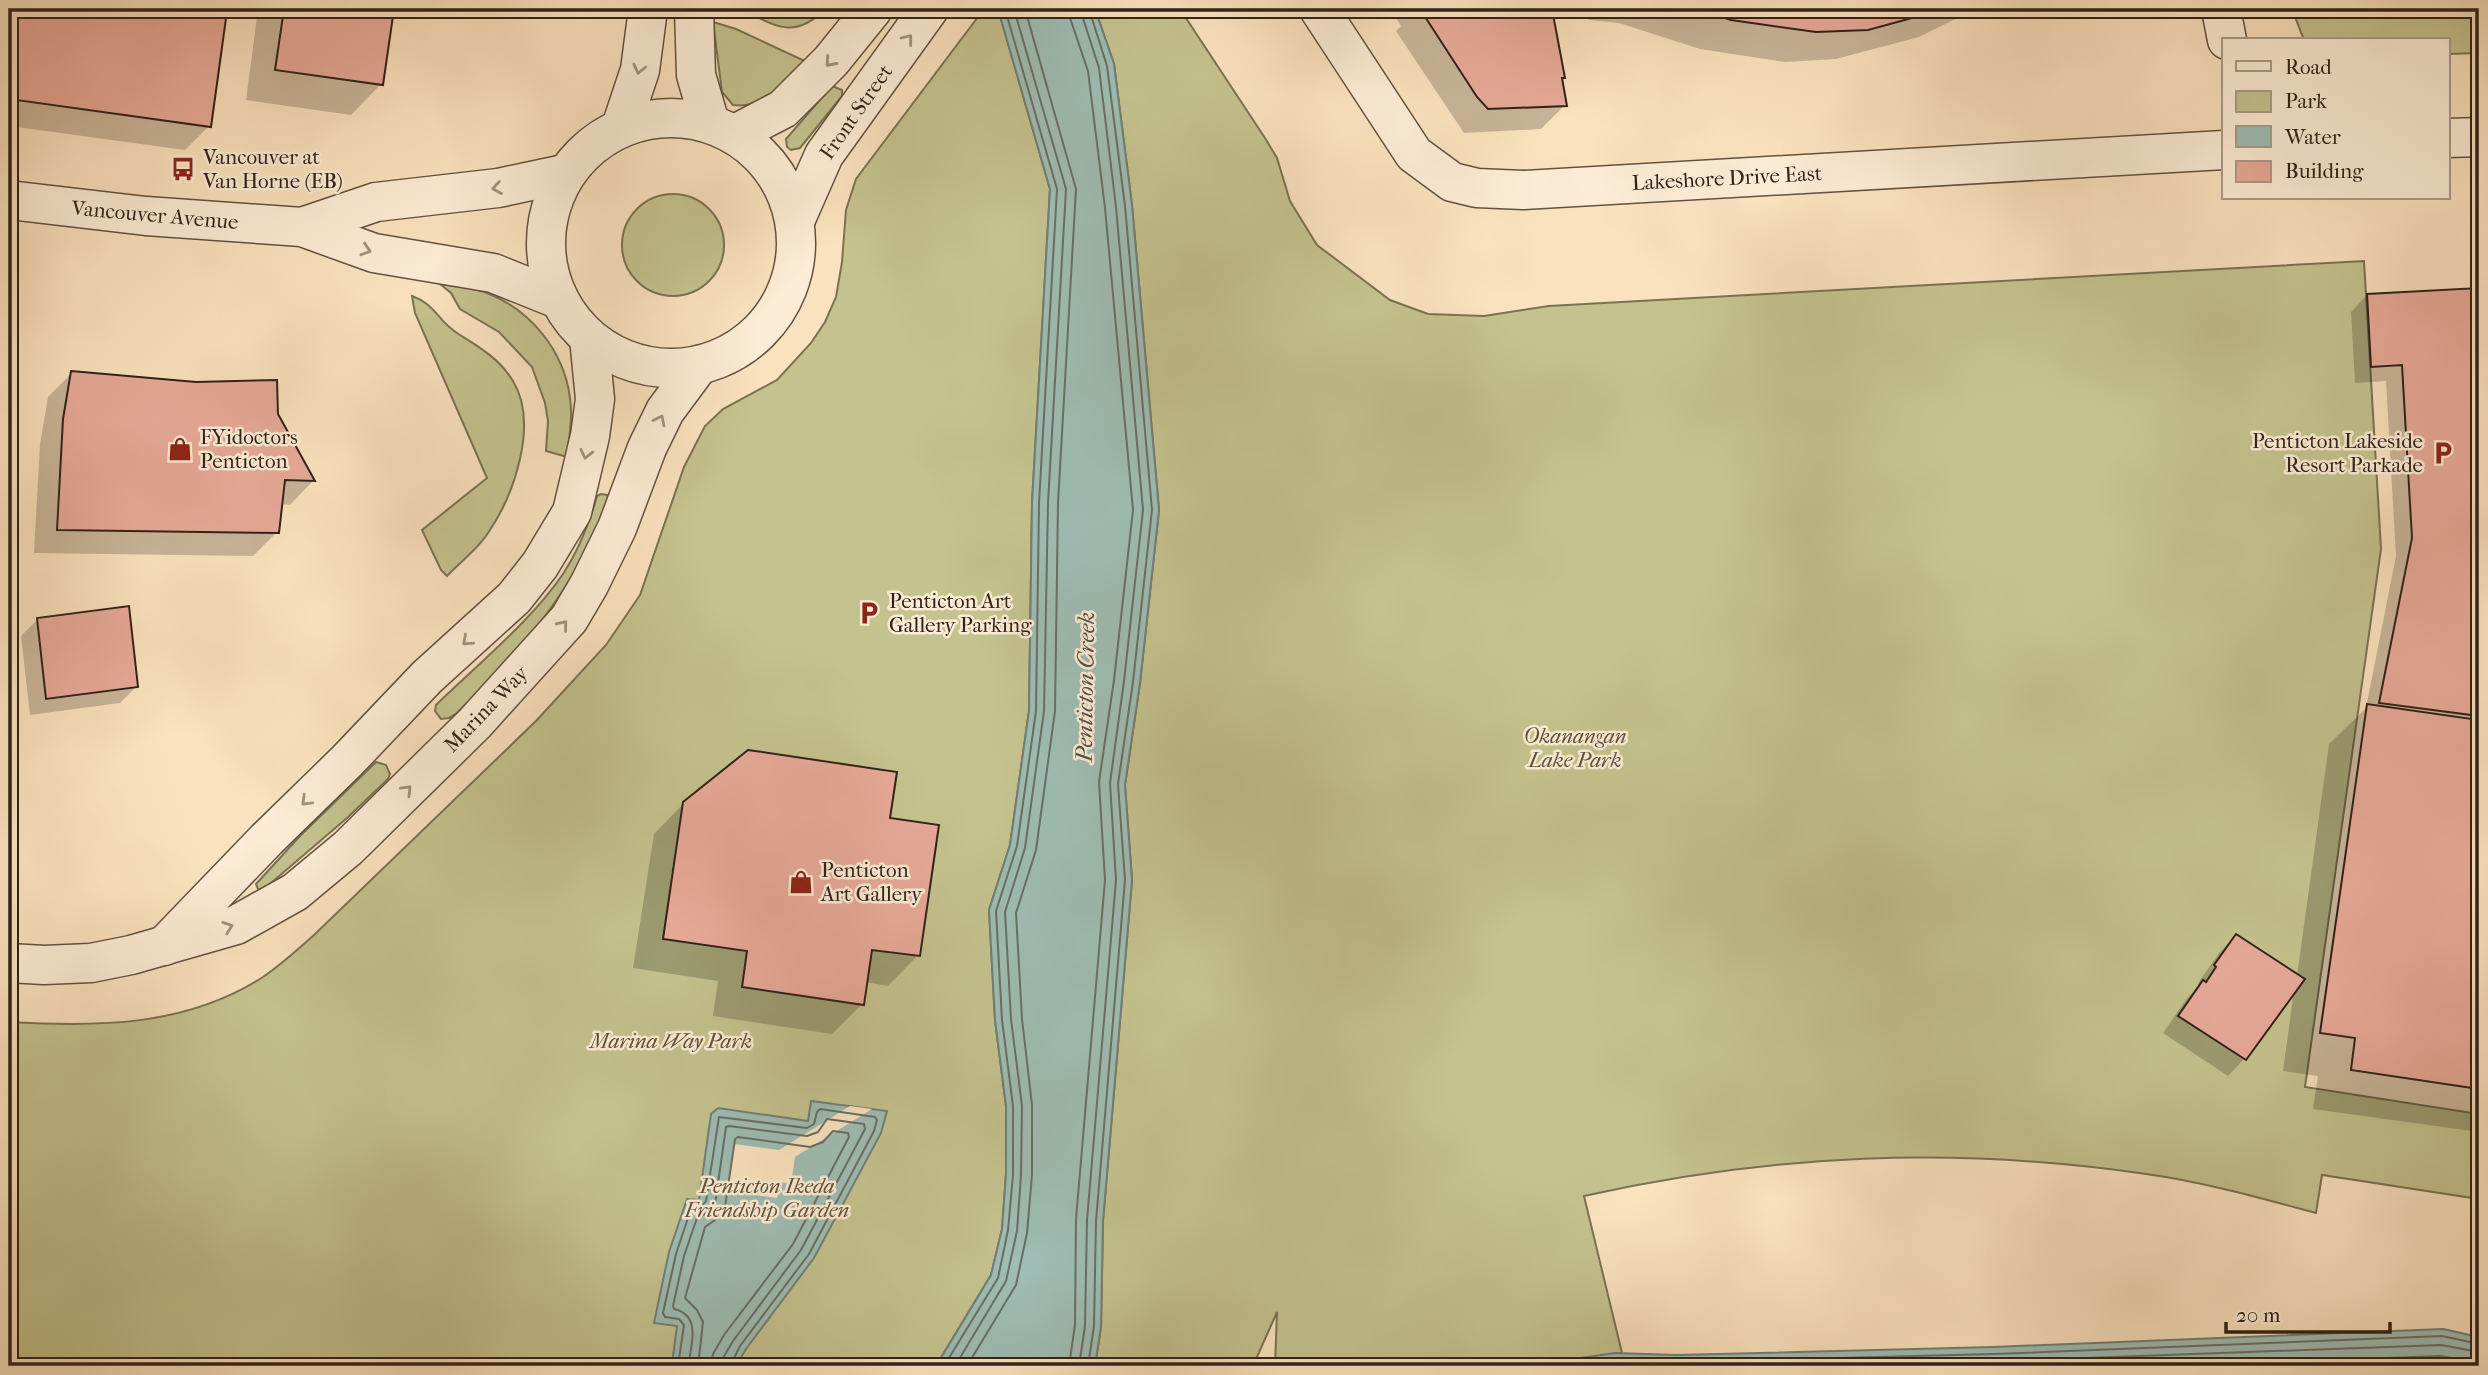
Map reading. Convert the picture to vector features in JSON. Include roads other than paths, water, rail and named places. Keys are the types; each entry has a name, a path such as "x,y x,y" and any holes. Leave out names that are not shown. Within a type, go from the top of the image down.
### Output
{"street":[{"path":"621,127 640,71 648,9"},
{"path":"694,9 696,75 722,128"},
{"path":"722,128 783,109 831,61 873,9"},
{"name":"Front Street","path":"795,221 824,155 929,9"},
{"path":"2221,9 2227,38"},
{"name":"Lakeshore Drive East","path":"1333,15 1414,154 1452,182 1477,188 1523,190 2222,150"},
{"path":"665,117 722,128 763,157 783,186 795,221 797,248 793,275 783,300 768,323 748,342 725,356 699,365 660,368 622,359 589,338 571,321 558,299 547,268 545,236 550,204 564,174 580,155 599,139 621,127 665,117"},
{"path":"2450,138 2479,137"},
{"name":"Vancouver Avenue","path":"302,227 376,202 498,188 564,174"},
{"name":"Vancouver Avenue","path":"9,200 146,216 302,227 374,253 492,273 558,299"},
{"path":"163,947 427,677 514,598 540,565 572,512 590,436 595,399 589,338"},
{"name":"Marina Way","path":"9,963 91,963 163,947 236,925 295,892 348,848 475,723 569,619 590,586 617,528 664,411 699,365"}],"water":[{"name":"Penticton Creek","path":"998,9 1095,9 1114,64 1132,205 1159,510 1140,683 1125,785 1132,880 1103,1221 1101,1327 1095,1366 936,1366 991,1275 1002,1229 1006,1174 1006,1106 995,1020 989,910 1010,845 1029,711 1032,503 1050,189"},
{"path":"811,1101 887,1111 881,1133 814,1258 736,1366 654,1366 656,1362 672,1364 677,1326 654,1323 669,1252 687,1199 699,1200 711,1114 718,1108 808,1121"},
{"path":"2443,1329 2479,1337 2479,1366 1526,1366 1615,1353 1676,1355 1993,1347"}],"place":[{"name":"Vancouver at Van Horne (EB)","path":"183,169"},
{"name":"FYidoctors Penticton","path":"180,449"},
{"name":"Penticton Lakeside Resort Parkade","path":"2443,453"},
{"name":"Penticton Art Gallery Parking","path":"869,613"},
{"name":"Penticton Art Gallery","path":"801,882"}],"park label":[{"name":"Okanangan Lake Park","path":"1575,748"},
{"name":"Marina Way Park","path":"671,1041"},
{"name":"Penticton Ikeda Friendship Garden","path":"767,1198"}]}
